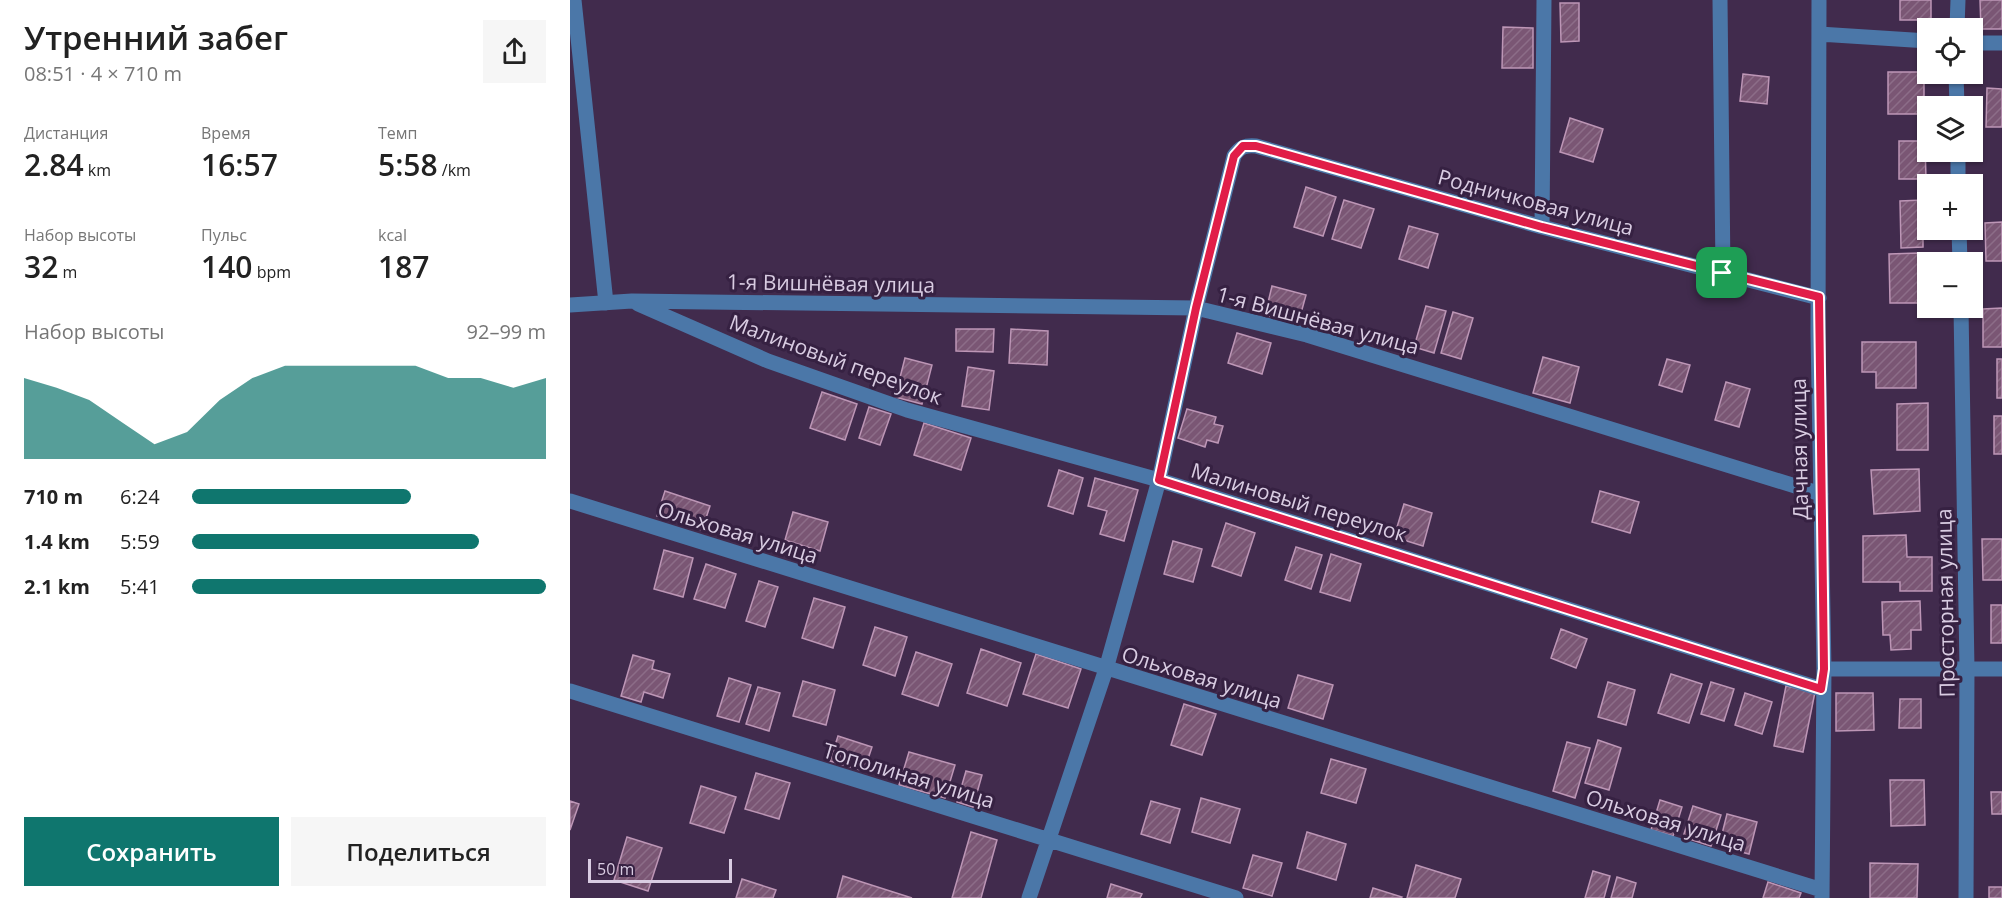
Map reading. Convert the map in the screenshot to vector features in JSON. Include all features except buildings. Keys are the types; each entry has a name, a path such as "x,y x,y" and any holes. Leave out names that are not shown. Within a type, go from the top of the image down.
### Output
{"street":[{"path":"572,0 606,303"},
{"path":"1542,227 1544,0"},
{"path":"1720,0 1722,273"},
{"name":"Дачная улица","path":"1819,0 1819,297 1824,669 1821,689 1822,894"},
{"path":"1957,18 1958,0"},
{"path":"1819,34 1917,40"},
{"path":"1983,43 2002,43"},
{"name":"Родничковая улица","path":"1196,308 1234,156 1243,146 1256,146 1542,227 1819,297"},
{"name":"1-я Вишнёвая улица","path":"570,305 632,301 1196,308 1307,335 1821,494"},
{"name":"Малиновый переулок","path":"632,301 768,361 896,406 1159,480 1821,689"},
{"path":"1029,898 1106,669 1159,480 1196,308"},
{"name":"Просторная улица","path":"1960,318 1967,669 1966,898"},
{"name":"Ольховая улица","path":"570,501 1822,894"},
{"path":"1824,669 2002,669"},
{"name":"Тополиная улица","path":"570,691 1236,898"}],"route":[{"path":"1243,146 1256,146 1542,227 1722,273 1819,297 1824,669 1821,689 1159,480 1196,308 1234,156 1243,146"}]}
